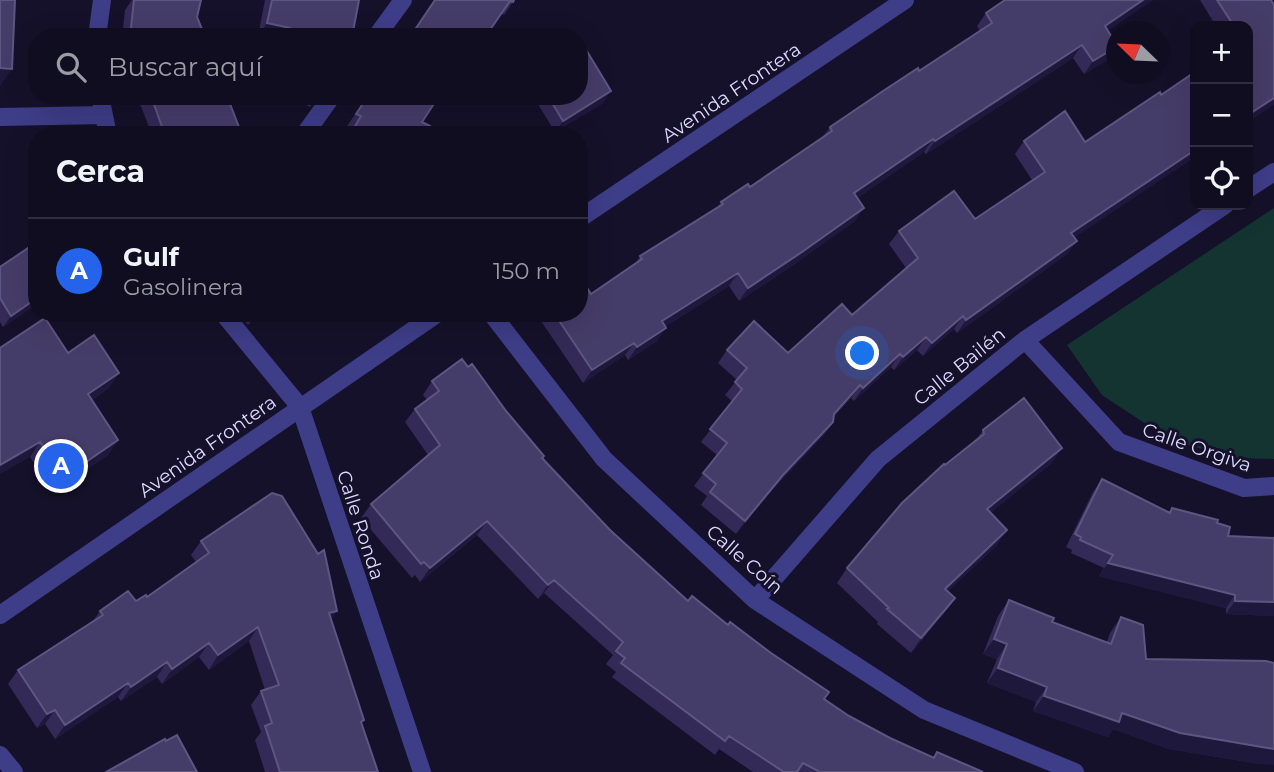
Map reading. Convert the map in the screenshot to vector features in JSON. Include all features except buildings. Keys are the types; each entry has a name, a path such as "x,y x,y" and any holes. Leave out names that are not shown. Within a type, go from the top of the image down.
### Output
{"street":[{"path":"98,28 102,0"},
{"path":"383,28 403,0"},
{"name":"Avenida Frontera","path":"588,213 905,0"},
{"path":"102,105 106,126"},
{"path":"310,126 326,105"},
{"path":"0,117 104,115"},
{"path":"1253,187 1274,172"},
{"name":"Calle Bailén","path":"755,600 878,459 1025,340 1218,210"},
{"name":"Calle Ronda","path":"230,322 300,407 422,772"},
{"name":"Avenida Frontera","path":"0,615 425,322"},
{"name":"Calle Coín","path":"498,322 604,459 755,600 923,710 1075,772"},
{"name":"Calle Orgiva","path":"1025,340 1119,442 1244,488 1274,486"},
{"path":"0,755 14,772"}],"green space":[{"path":"1274,208 1274,459 1235,458 1170,440 1102,395 1067,345"}],"place":[{"name":"Gulf","path":"61,466"}]}
